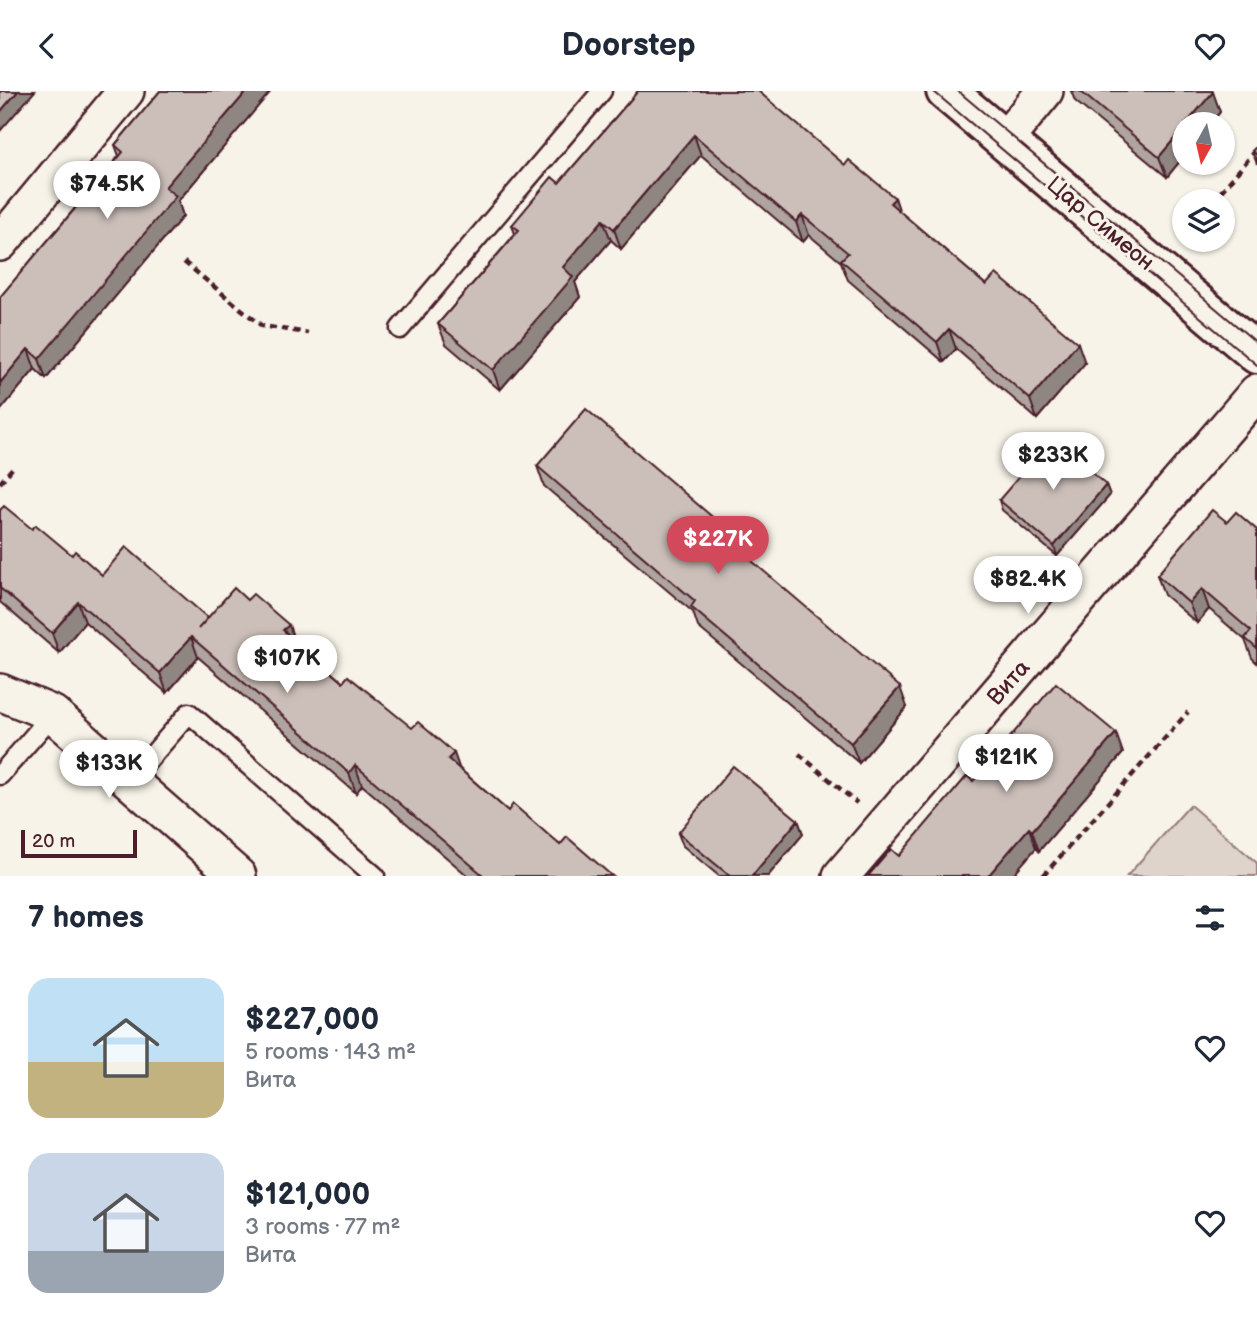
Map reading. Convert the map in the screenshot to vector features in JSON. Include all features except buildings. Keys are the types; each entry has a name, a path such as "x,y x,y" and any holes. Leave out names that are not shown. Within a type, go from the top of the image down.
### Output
{"street":[{"path":"0,243 126,91"},
{"name":"Цар Симеон","path":"946,91 1257,354"},
{"path":"1004,141 1045,91"},
{"name":"Вита","path":"841,876 1257,393"},
{"path":"0,692 53,714 238,876"}],"lane":[{"path":"400,329 602,91"},
{"path":"130,781 190,713 375,876"},
{"path":"0,775 53,714"}],"path":[{"path":"1223,189 1257,149"},
{"path":"184,262 262,326 308,333"},
{"path":"0,483 14,466"},
{"path":"1043,876 1188,712"},
{"path":"799,754 884,826"}],"shaded area":[{"path":"1190,805 1257,863 1257,876 1127,876"}],"tram line":[{"path":"933,91 1257,365"},
{"path":"958,91 1257,343"}]}
